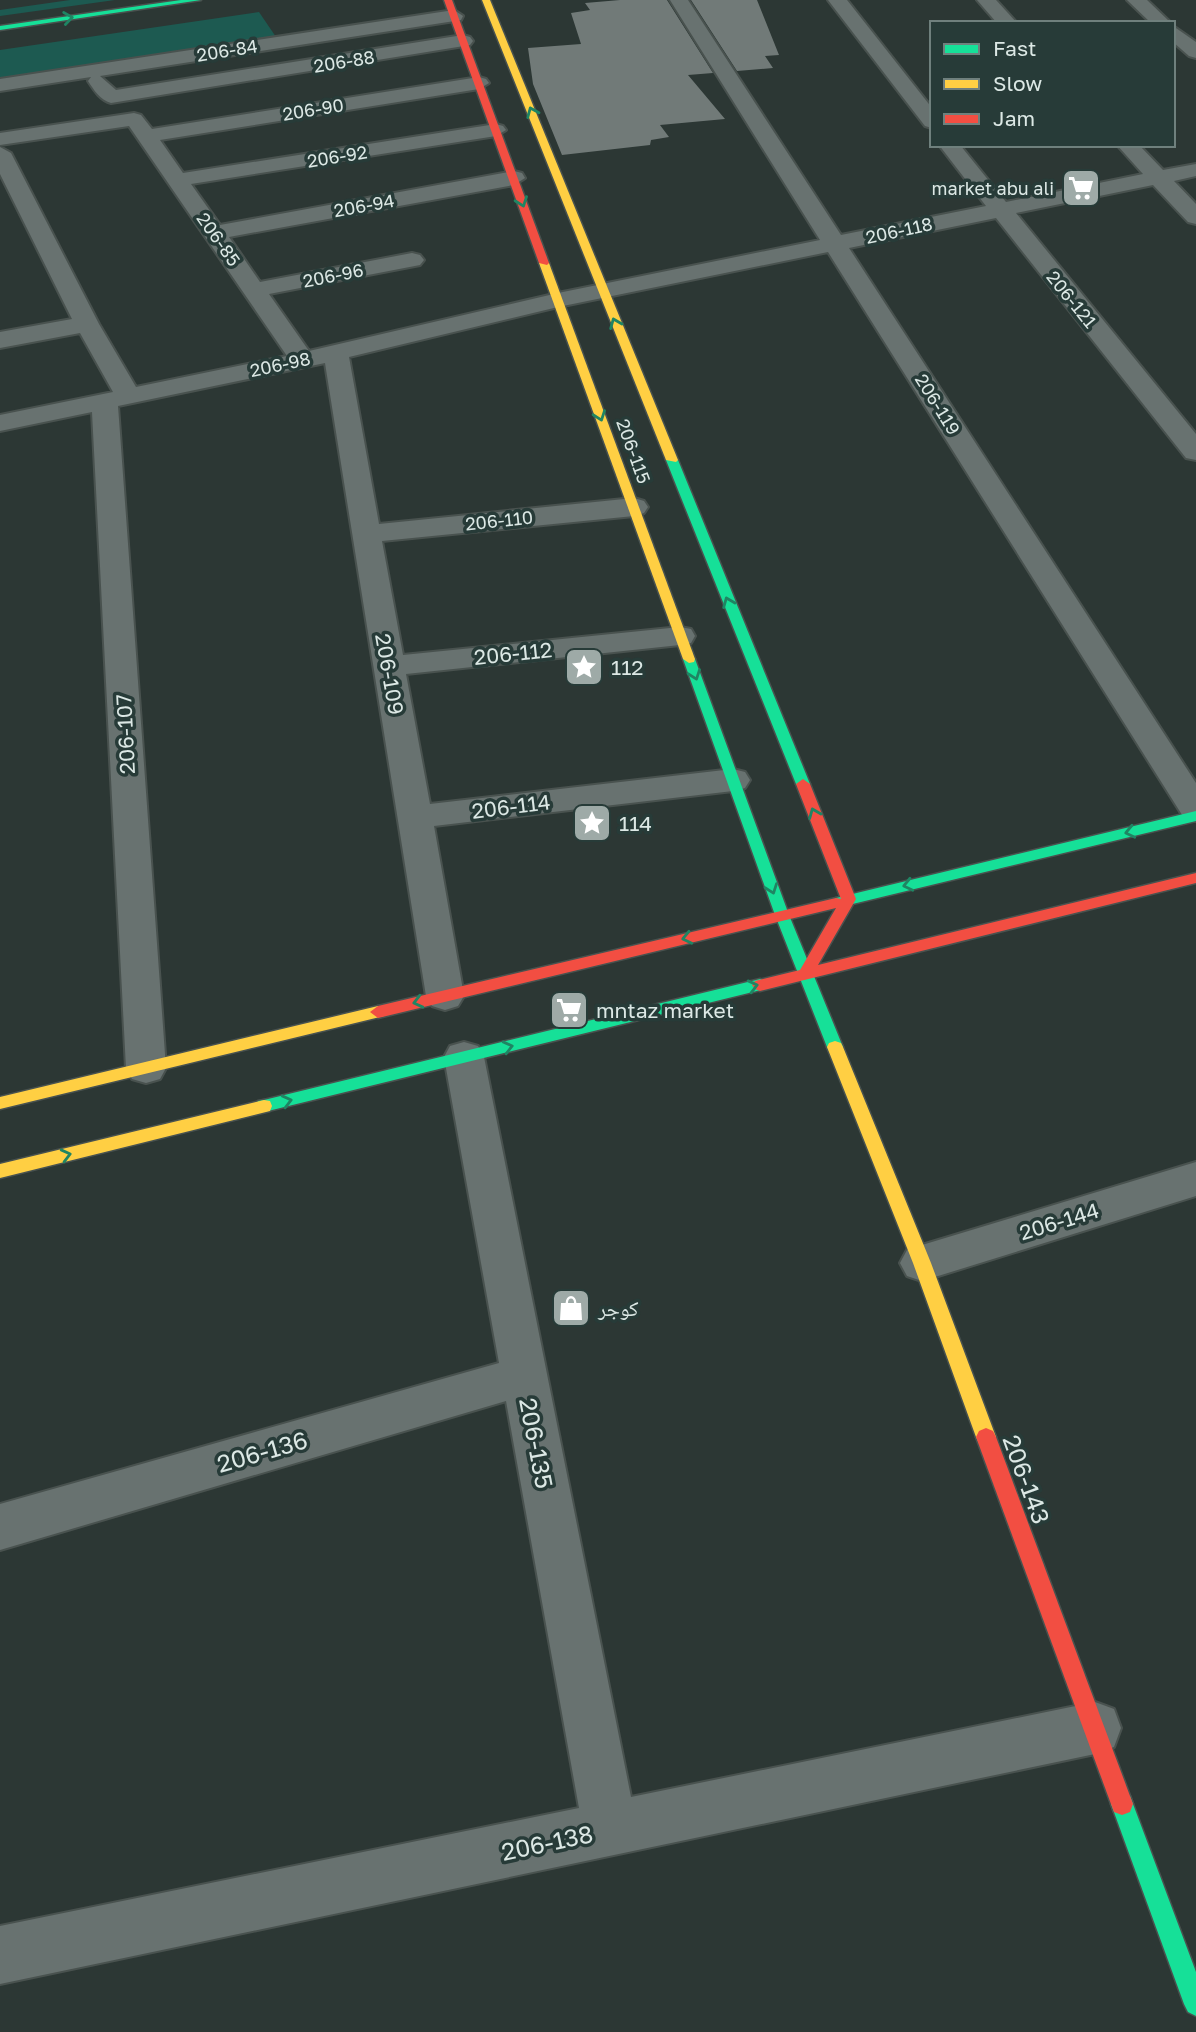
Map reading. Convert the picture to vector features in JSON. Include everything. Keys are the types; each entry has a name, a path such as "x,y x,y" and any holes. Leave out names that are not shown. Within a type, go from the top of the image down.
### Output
{"main road":[{"path":"0,28 197,0"},
{"name":"206-115","path":"486,0 555,165 603,293 849,899"},
{"name":"206-115","path":"451,8 782,915 806,973"},
{"path":"0,1103 1196,816"},
{"path":"0,1171 1196,877"},
{"path":"806,973 849,899"},
{"name":"206-143","path":"806,973 922,1263 1196,2004"}],"street":[{"name":"206-119","path":"679,0 1196,810"},
{"path":"837,0 930,119"},
{"path":"986,0 1006,21"},
{"path":"1136,0 1160,21"},
{"name":"206-84","path":"0,85 204,54 451,8"},
{"path":"1175,34 1196,52"},
{"name":"206-88","path":"90,71 111,97 463,41"},
{"path":"204,54 254,118"},
{"name":"206-90","path":"0,139 254,118 479,83"},
{"name":"206-85","path":"141,127 303,360"},
{"name":"206-92","path":"178,180 496,130"},
{"name":"206-121","path":"951,147 1196,452"},
{"path":"1129,147 1196,217"},
{"path":"0,153 9,188 87,324 117,398"},
{"name":"206-118","path":"558,300 603,293 1196,170"},
{"name":"206-94","path":"215,233 514,177"},
{"name":"206-96","path":"254,290 412,260"},
{"name":"206-98","path":"0,423 336,353 558,300"},
{"path":"0,340 87,324"},
{"name":"206-109","path":"336,353 444,996"},
{"name":"206-107","path":"117,398 146,1068"},
{"name":"206-110","path":"365,534 634,507"},
{"name":"206-112","path":"388,666 680,636"},
{"name":"206-114","path":"415,817 733,780"},
{"name":"206-135","path":"464,1058 610,1829"},
{"name":"206-144","path":"922,1263 1196,1179"},
{"name":"206-136","path":"0,1527 524,1376"},
{"name":"206-138","path":"0,1955 1095,1728"}],"green space":[{"path":"70,0 115,0 0,16 0,10"},
{"path":"259,12 276,37 0,78 0,50"}],"building":[{"path":"667,0 713,73 688,75 725,119 660,125 669,137 651,140 650,145 562,155 533,84 528,48 581,44 571,13 590,10 585,3"},
{"path":"691,0 757,0 779,55 765,56 773,68 737,71"}],"traffic: fast":[{"path":"0,28 197,0"},
{"path":"672,460 803,784"},
{"path":"689,659 782,915 835,1047"},
{"path":"836,903 1196,816"},
{"path":"264,1106 760,985"},
{"path":"1122,1804 1196,2004"}],"traffic: slow":[{"path":"486,0 672,460"},
{"path":"544,263 689,659"},
{"path":"0,1103 378,1012"},
{"path":"835,1047 922,1263 986,1437"},
{"path":"0,1171 264,1106"}],"traffic: jam":[{"path":"448,0 544,263"},
{"path":"803,784 849,899 806,973"},
{"path":"760,985 1196,878"},
{"path":"378,1012 836,903"},
{"path":"986,1437 1122,1804"}],"place":[{"name":"market abu ali","path":"1081,188"},
{"name":"112","path":"584,667"},
{"name":"114","path":"592,823"},
{"name":"mntaz market","path":"569,1010"},
{"name":"كوجر","path":"571,1308"}]}
